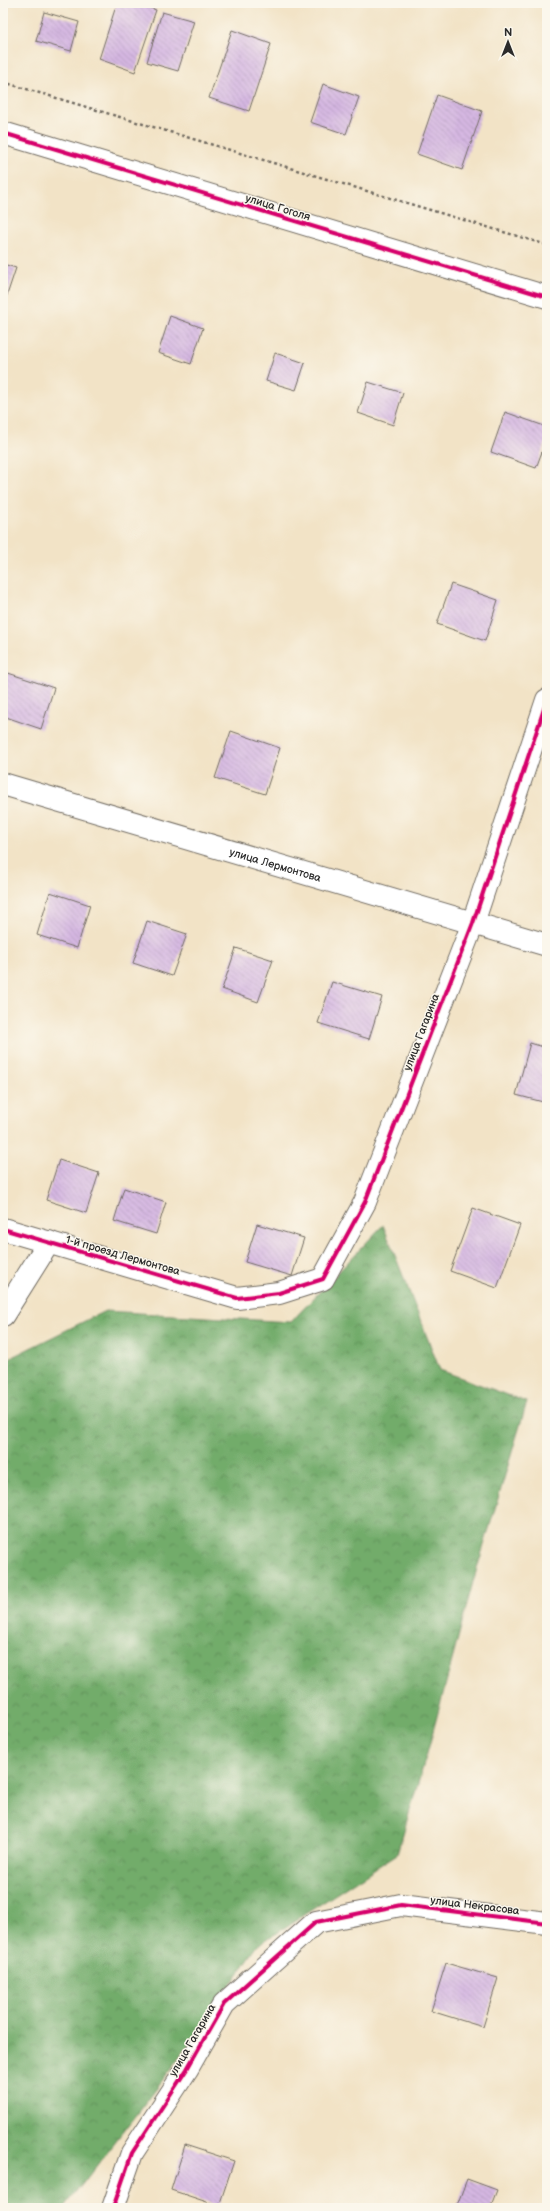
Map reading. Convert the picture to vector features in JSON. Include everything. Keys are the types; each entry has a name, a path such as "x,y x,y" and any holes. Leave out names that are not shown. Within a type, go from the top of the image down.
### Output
{"street":[{"name":"улица Гоголя","path":"3,133 547,297"},
{"name":"улица Гагарина","path":"237,1298 279,1293 323,1279 365,1202 473,923 547,700"},
{"name":"улица Лермонтова","path":"3,784 547,945"},
{"name":"1-й проезд Лермонтова","path":"3,1229 237,1298"},
{"path":"3,1315 49,1242"},
{"name":"улица Гагарина","path":"112,2208 132,2153 187,2069 224,2004 316,1922 401,1904"},
{"name":"улица Некрасова","path":"401,1904 547,1923"}],"path":[{"path":"3,82 547,245"}],"green space":[{"path":"383,1225 440,1370 527,1402 473,1582 428,1750 397,1854 258,1945 178,2060 64,2208 3,2208 3,1366 12,1357 105,1311 291,1322"}],"building":[{"path":"117,3 136,3 156,10 135,72 99,59"},
{"path":"44,12 79,22 71,51 36,41"},
{"path":"162,12 194,21 178,71 147,62"},
{"path":"232,30 271,44 249,111 209,98"},
{"path":"323,84 359,97 346,134 310,122"},
{"path":"437,95 482,111 462,170 417,154"},
{"path":"3,264 16,268 6,298 3,297"},
{"path":"170,316 203,328 191,364 158,353"},
{"path":"275,353 305,363 296,390 266,381"},
{"path":"368,382 403,393 393,425 358,413"},
{"path":"505,412 547,427 547,438 536,468 491,452"},
{"path":"451,584 498,600 485,641 437,624"},
{"path":"5,672 54,688 41,729 3,716 3,678"},
{"path":"231,731 280,748 265,794 215,778"},
{"path":"50,892 90,905 77,948 37,935"},
{"path":"147,921 187,934 172,976 133,963"},
{"path":"236,948 273,960 258,1002 222,989"},
{"path":"332,982 382,997 369,1039 318,1023"},
{"path":"530,1043 547,1048 547,1103 516,1095"},
{"path":"59,1160 99,1173 86,1213 46,1200"},
{"path":"124,1188 166,1202 156,1234 114,1221"},
{"path":"473,1208 520,1225 497,1288 450,1271"},
{"path":"257,1224 304,1238 292,1276 245,1262"},
{"path":"446,1963 498,1978 483,2027 431,2011"},
{"path":"185,2145 234,2161 219,2206 171,2190"},
{"path":"467,2179 497,2190 490,2208 456,2208"}],"cycle path":[{"path":"3,133 547,297"},
{"path":"3,1229 237,1298 279,1293 323,1279 365,1202 473,923 547,700"},
{"path":"113,2208 132,2153 187,2069 224,2004 316,1922 401,1905 547,1923"}]}
